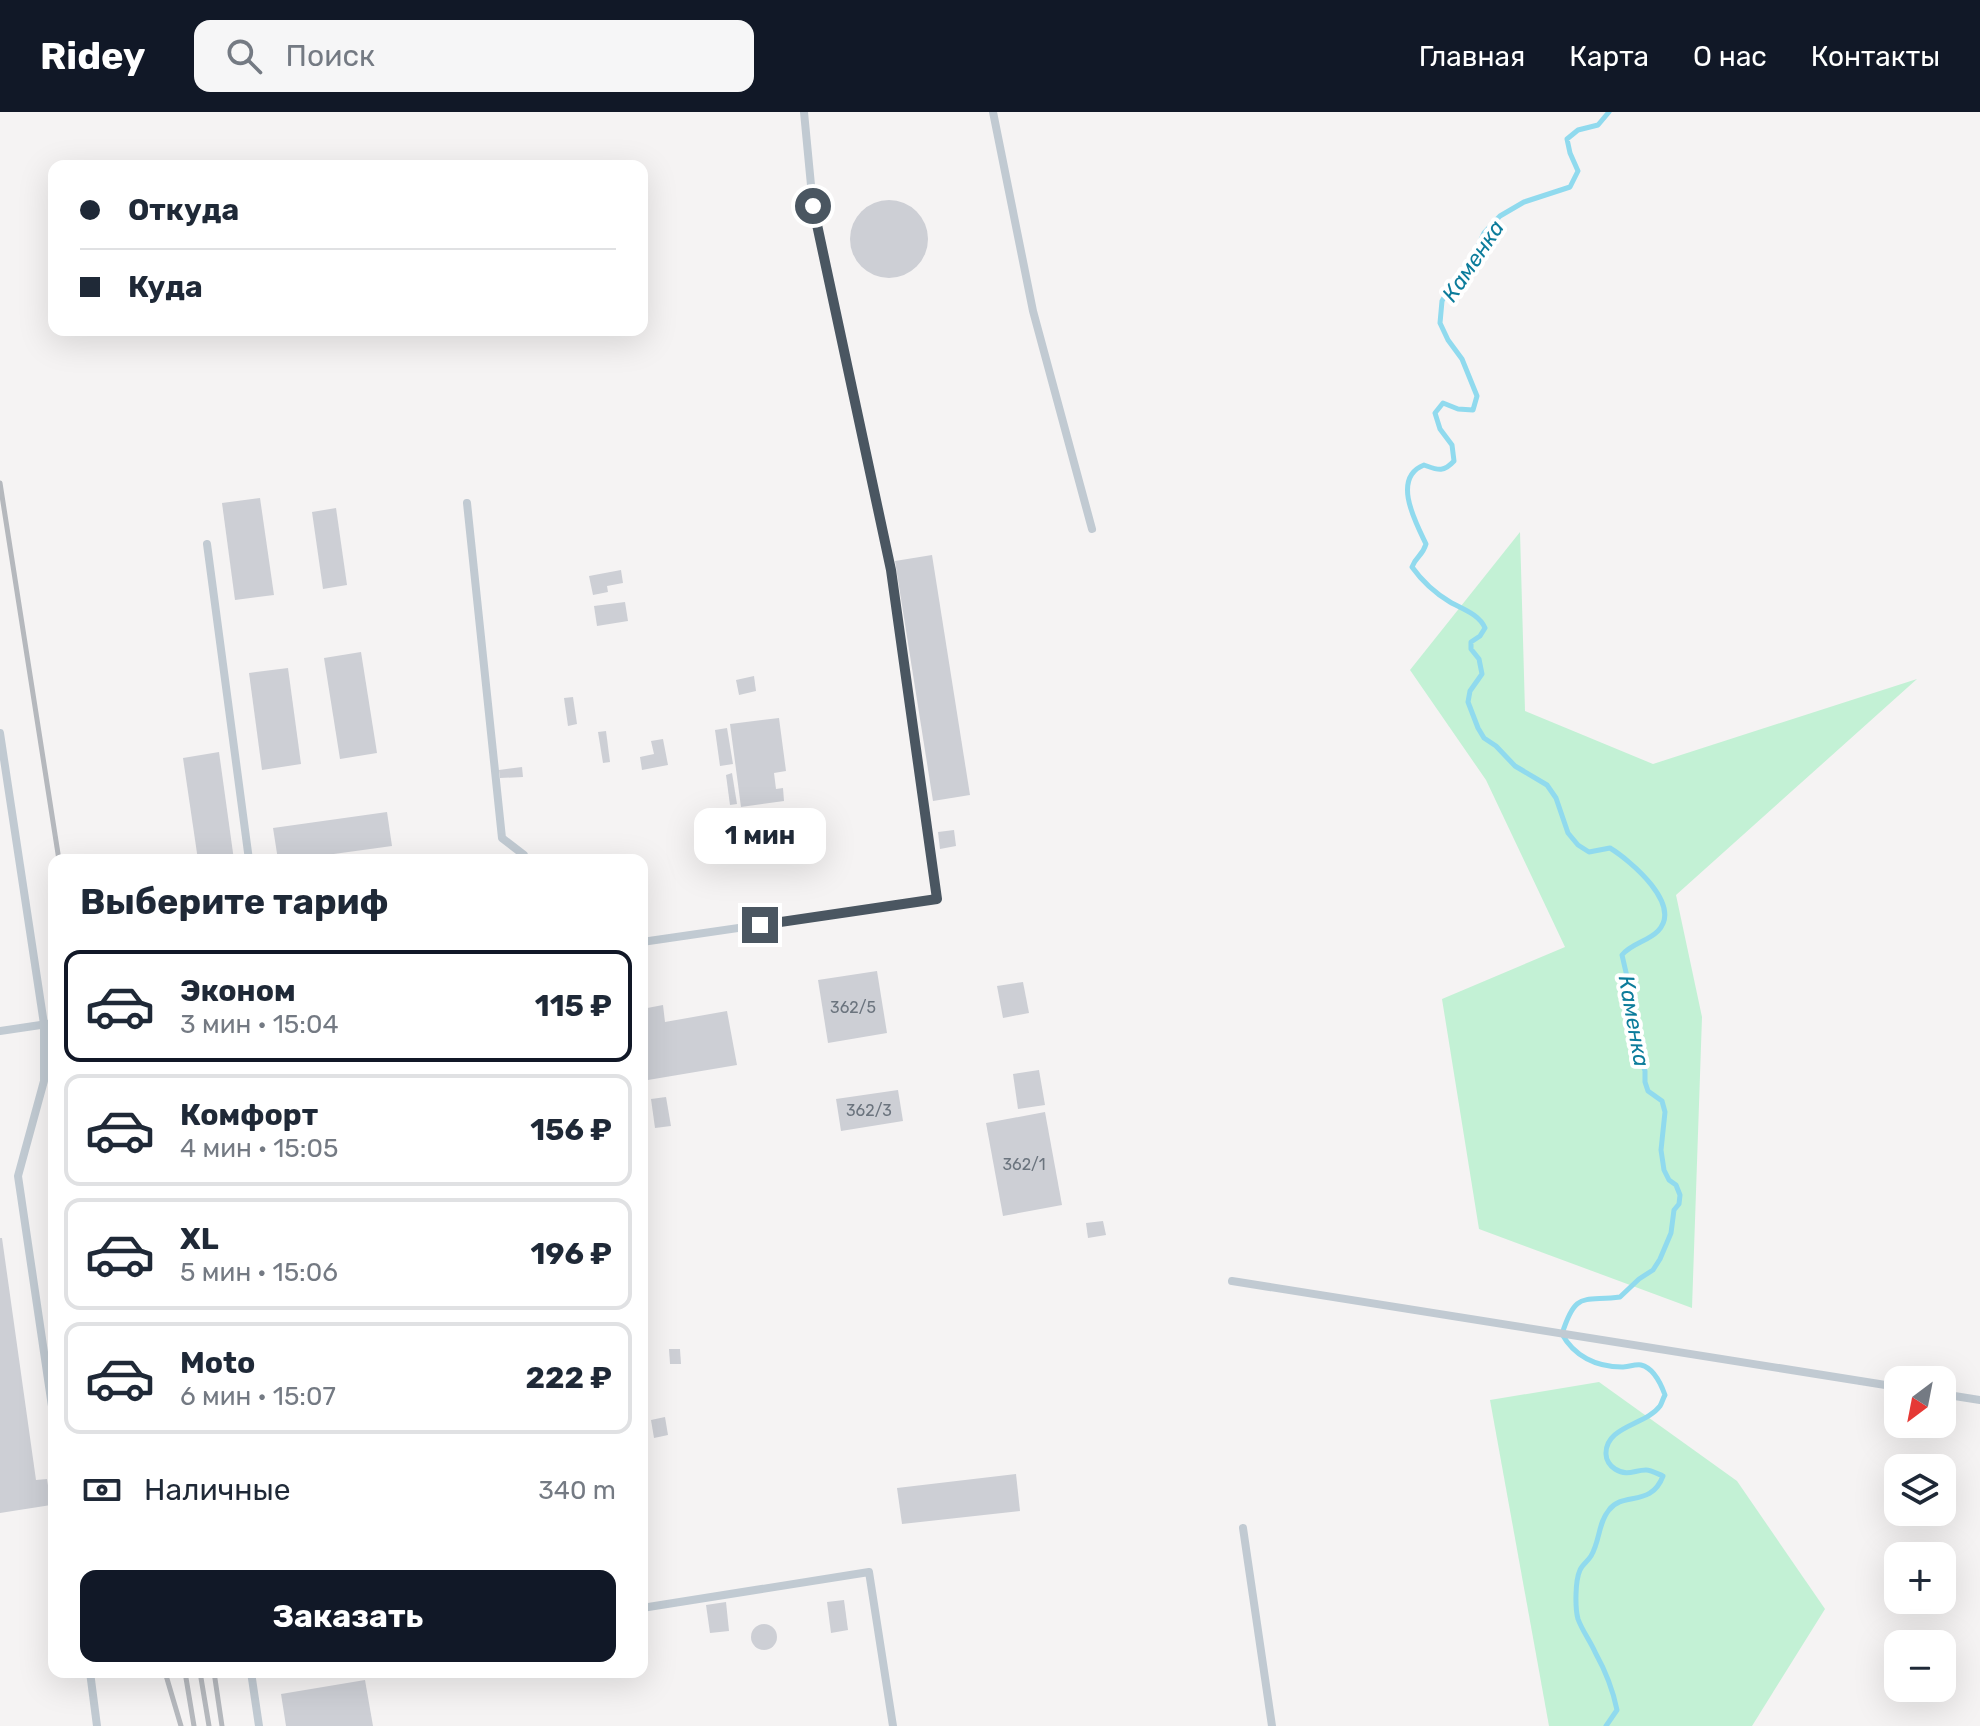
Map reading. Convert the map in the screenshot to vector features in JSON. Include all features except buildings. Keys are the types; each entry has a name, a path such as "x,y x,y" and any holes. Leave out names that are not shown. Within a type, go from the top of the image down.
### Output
{"lane":[{"path":"648,941 937,899 891,570 813,206 804,112"},
{"path":"993,112 1033,311 1092,529"},
{"path":"467,503 502,838 523,854"},
{"path":"207,544 248,854"},
{"path":"0,733 48,1018"},
{"path":"0,1031 48,1024"},
{"path":"48,1035 44,1081 18,1176 48,1379"},
{"path":"1232,1281 1884,1385"},
{"path":"1956,1396 1980,1400"},
{"path":"1243,1528 1272,1726"},
{"path":"648,1607 869,1572 893,1726"},
{"path":"91,1678 97,1726"},
{"path":"252,1678 259,1726"}],"green space":[{"path":"1520,532 1525,711 1653,764 1917,679 1676,895 1702,1017 1692,1308 1479,1229 1442,999 1565,947 1486,780 1410,670"},
{"path":"1599,1382 1737,1481 1825,1609 1752,1726 1549,1726 1490,1400"}],"waterway":[{"name":"Каменка","path":"1606,1726 1617,1710 1605,1673 1578,1619 1577,1581 1581,1568 1594,1550 1609,1510 1615,1504 1651,1492 1663,1476 1648,1470 1620,1471 1610,1465 1606,1454 1612,1437 1654,1412 1665,1395 1650,1369 1639,1365 1612,1366 1587,1359 1562,1334 1577,1304 1589,1299 1620,1297 1653,1270 1671,1233 1674,1210 1679,1204 1676,1185 1664,1170 1661,1150 1665,1112 1662,1101 1648,1091 1645,1082 1641,1040 1631,1019 1622,955 1658,931 1664,921 1664,909 1651,885 1619,854 1610,848 1589,852 1578,845 1568,833 1556,798 1547,785 1515,766 1484,738 1468,702 1470,691 1482,674 1471,642 1485,628 1474,615 1434,591 1412,567 1426,544 1412,513 1407,490 1414,471 1424,465 1440,469 1454,461 1452,445 1440,429 1435,413 1443,403 1458,409 1473,410 1477,396 1462,359 1440,323 1442,301 1466,268 1484,233 1500,216 1524,202 1570,187 1578,171 1567,139 1578,130 1598,125 1609,112"}],"railway":[{"path":"0,483 58,854"},
{"path":"167,1678 181,1726"},
{"path":"186,1678 194,1726"},
{"path":"201,1678 209,1726"},
{"path":"215,1678 222,1726"}],"route":[{"path":"760,925 937,899 891,570 813,206"}]}
